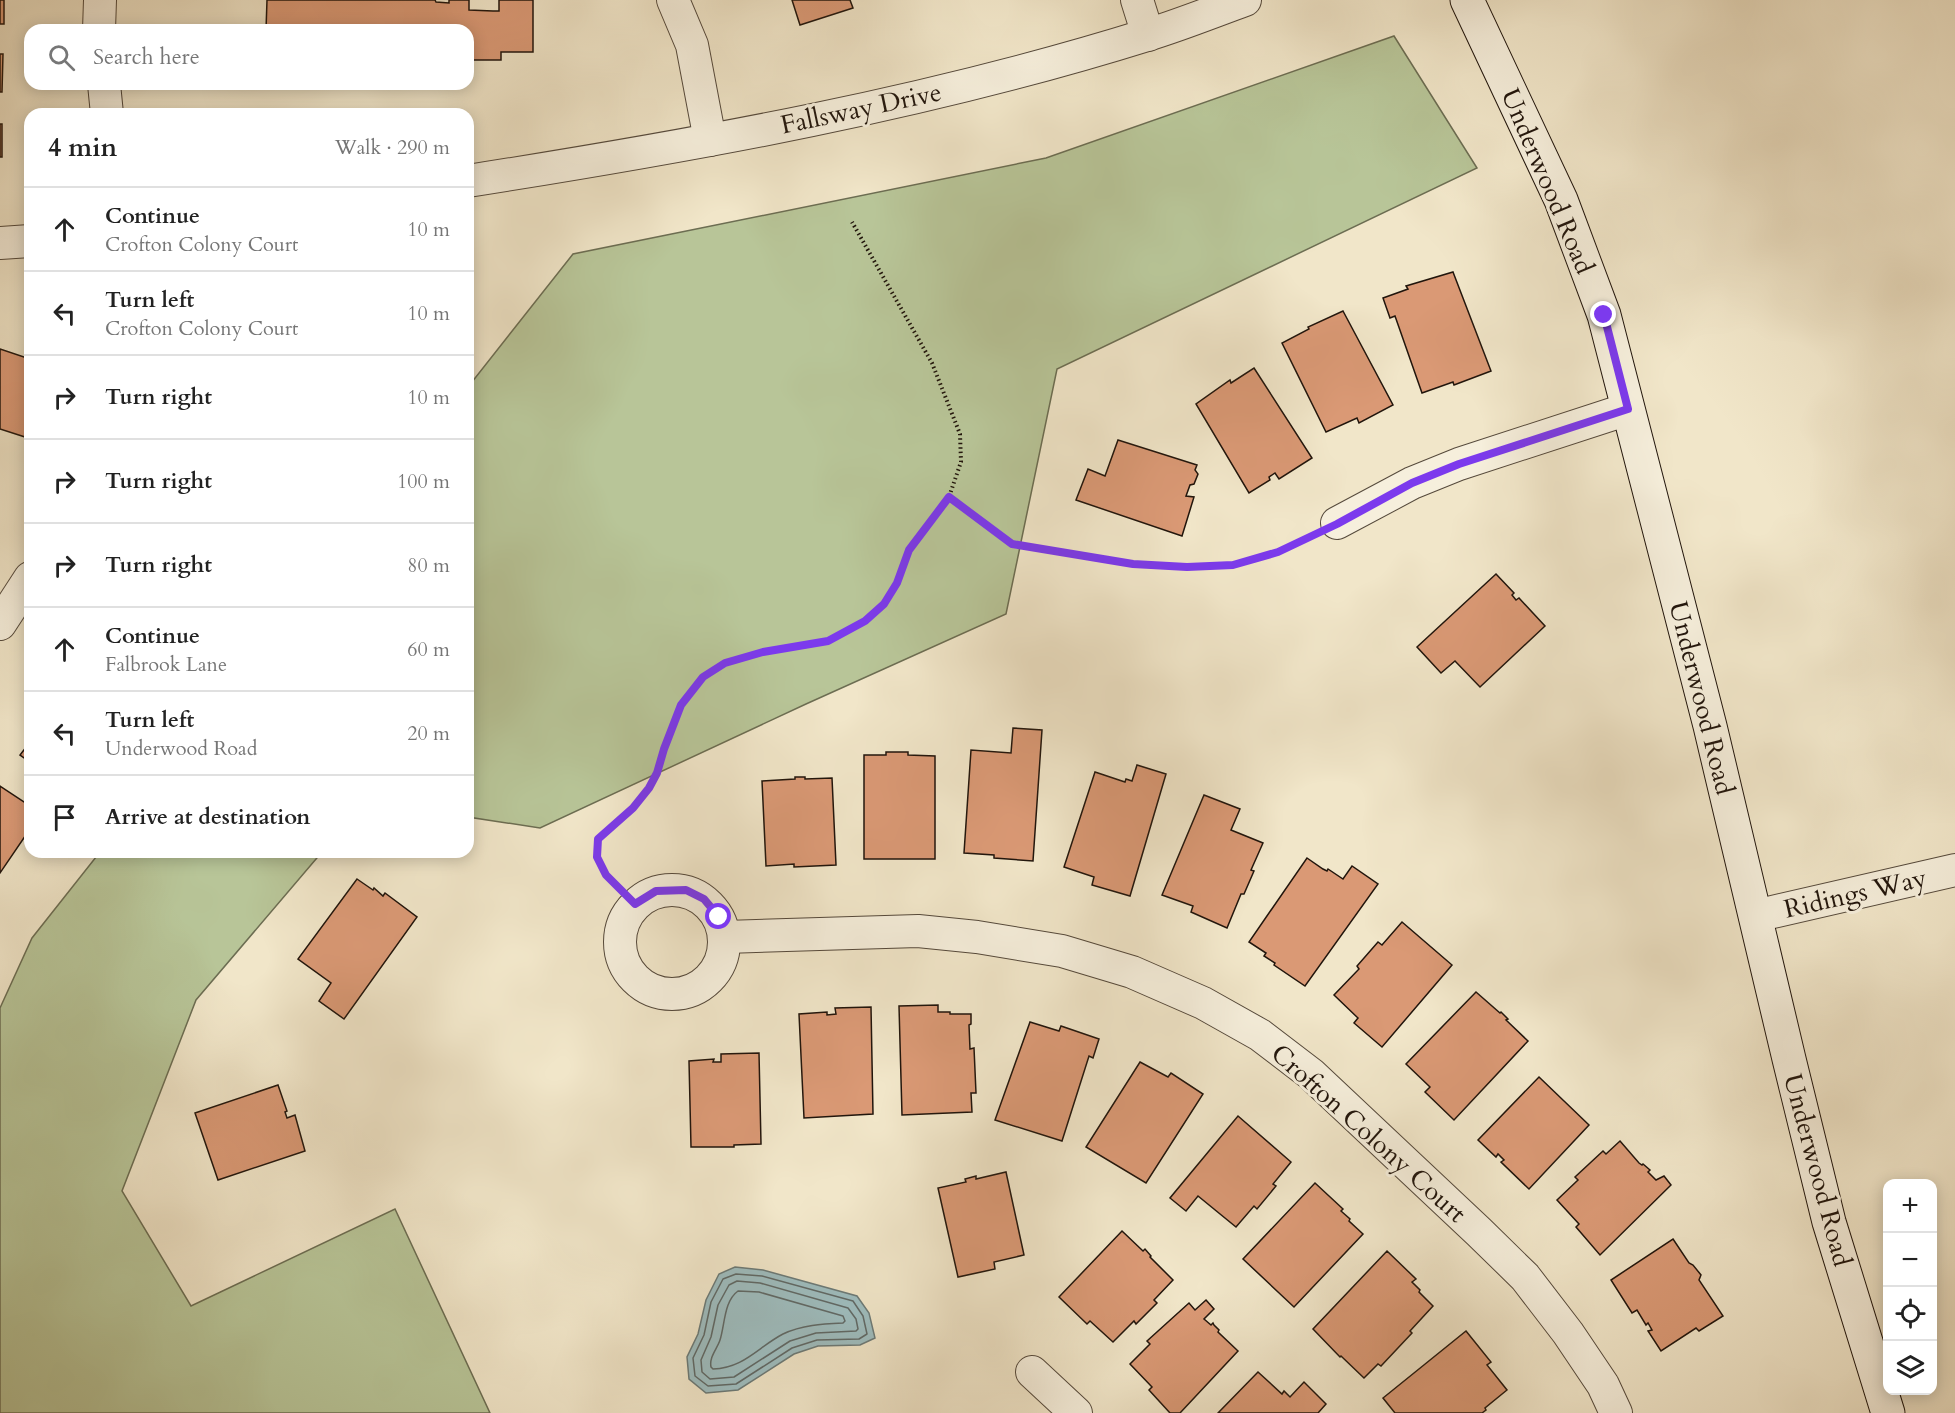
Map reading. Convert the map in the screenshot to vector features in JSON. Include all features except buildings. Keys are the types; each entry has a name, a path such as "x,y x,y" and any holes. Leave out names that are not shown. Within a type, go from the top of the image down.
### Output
{"street":[{"path":"99,24 100,0"},
{"path":"673,0 692,45 710,140"},
{"path":"1137,0 1148,35"},
{"name":"Fallsway Drive","path":"474,180 628,156 710,140 863,109 997,78 1148,35 1245,0"},
{"name":"Underwood Road","path":"1467,0 1562,200 1604,315 1710,726 1829,1222 1888,1413"},
{"path":"104,90 106,108"},
{"path":"0,243 24,241"},
{"path":"1337,524 1412,483 1459,464 1628,409"},
{"path":"0,624 24,587"},
{"name":"Ridings Way","path":"1755,916 1955,870"},
{"path":"686,890 704,899 719,917 725,937 722,961 712,975 697,988 672,995 650,990 632,976 622,961 619,940 624,920 635,904 656,891 686,890"},
{"name":"Crofton Colony Court","path":"725,937 918,931 977,937 1062,951 1132,972 1203,1003 1260,1035 1311,1074 1487,1239 1525,1277 1568,1333 1603,1385 1616,1413"},
{"path":"1032,1372 1076,1413"}],"path":[{"path":"635,904 606,875 597,857 598,839 633,808 649,788 657,773 681,705 703,677 725,663 763,652 828,641 865,621 884,604 897,583 909,550 949,497 961,462 960,434 932,363 852,222"},
{"path":"949,497 1012,544 1133,564 1187,567 1233,565 1278,552 1337,524"}],"green space":[{"path":"1394,36 1477,168 1057,369 1006,614 540,828 474,818 474,379 573,254 1046,158"},
{"path":"95,858 317,858 196,1000 122,1191 191,1306 395,1209 490,1413 0,1413 0,1008 32,938"}],"water":[{"path":"735,1267 763,1270 857,1296 869,1313 875,1338 860,1345 818,1346 794,1354 738,1390 706,1393 689,1379 687,1357 698,1334 706,1300 719,1274"}],"route":[{"path":"719,917 704,899 686,890 656,891 635,904 606,875 597,857 598,839 633,808 649,788 657,773 681,705 703,677 725,663 763,652 828,641 865,621 884,604 897,583 909,550 949,497 1012,544 1133,564 1187,567 1233,565 1278,552 1337,524 1412,483 1459,464 1628,409 1604,315"}]}
